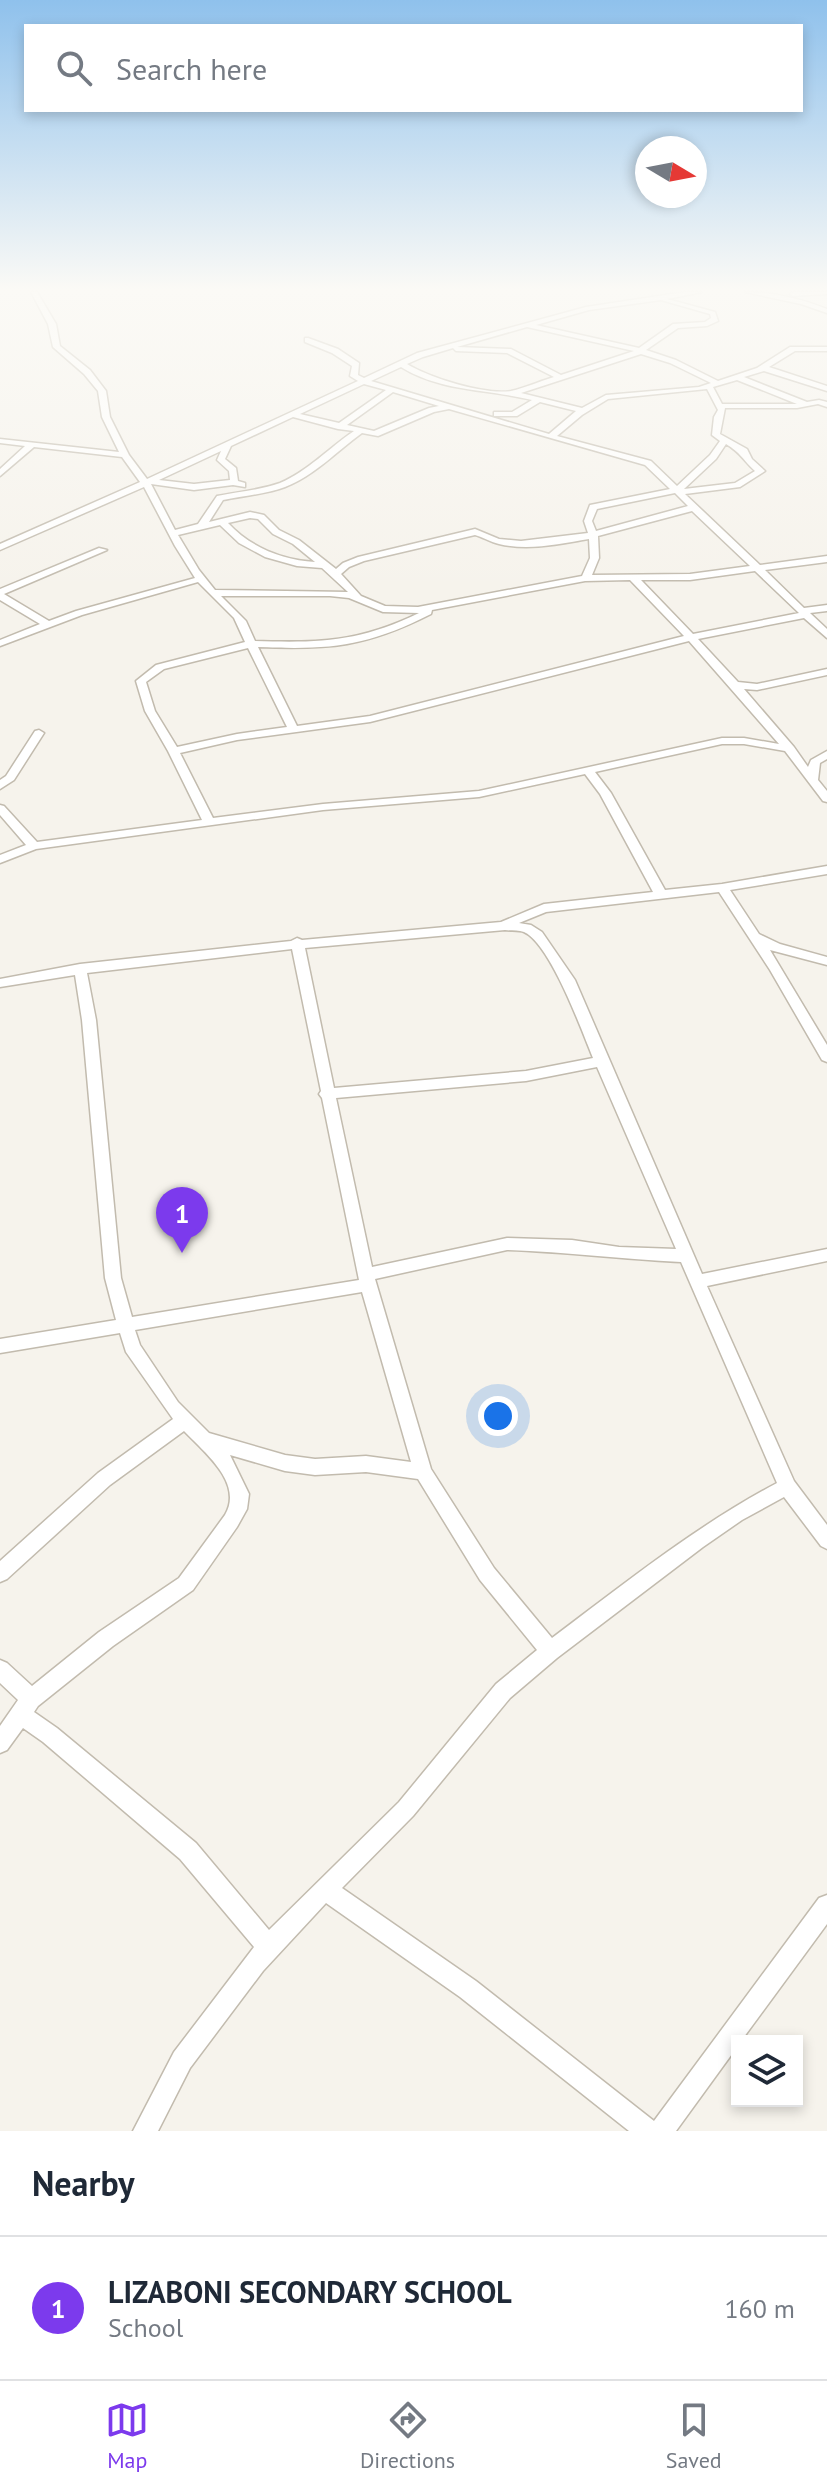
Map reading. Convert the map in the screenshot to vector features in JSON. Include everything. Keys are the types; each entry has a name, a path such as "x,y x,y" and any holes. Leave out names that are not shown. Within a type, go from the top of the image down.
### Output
{"street":[{"path":"102,391 106,417 125,455 147,482 200,579 212,593 238,613 248,629 251,644 293,729"},
{"path":"0,547 340,391"},
{"path":"338,427 389,391"},
{"path":"402,391 648,463 827,635"},
{"path":"486,391 512,393 585,411"},
{"path":"512,393 516,391"},
{"path":"551,437 579,413 610,396 653,391"},
{"path":"585,578 594,561 594,534 588,521 595,506 680,491 737,485 761,472 748,460 744,451 716,435 718,417 722,411 715,391"},
{"path":"773,391 805,404"},
{"path":"485,415 513,414 538,400"},
{"path":"720,406 819,402 827,405"},
{"path":"291,414 359,432 383,433 432,410 453,406"},
{"path":"202,526 220,498 286,484 359,432"},
{"path":"0,441 125,455"},
{"path":"680,491 724,441"},
{"path":"0,473 33,444"},
{"path":"229,444 221,460 233,470 234,482"},
{"path":"147,482 194,487 234,482 261,490"},
{"path":"336,574 346,565 372,556 475,532 509,542 594,534 696,507"},
{"path":"174,533 250,515 261,517 276,532 296,542 336,574 358,598"},
{"path":"222,522 238,538 284,560 301,565 324,565"},
{"path":"2,599 102,550"},
{"path":"212,593 330,593 358,598 383,609 434,608 585,578 690,577 827,559"},
{"path":"633,578 737,685 827,799"},
{"path":"0,643 48,625 200,579"},
{"path":"2,599 48,625"},
{"path":"210,823 150,711 141,681 160,667 251,644 314,646 359,640 394,629 434,608"},
{"path":"174,751 423,707 693,637 827,608"},
{"path":"737,685 757,687 827,672"},
{"path":"0,786 16,769 39,733"},
{"path":"0,859 34,846 323,807 479,794 722,741 744,741 790,749"},
{"path":"812,780 815,762 827,754"},
{"path":"587,770 605,793 662,896"},
{"path":"0,808 34,846"},
{"path":"502,926 544,908 722,888 827,870"},
{"path":"722,888 827,1057"},
{"path":"0,983 80,968 297,942 502,926 526,928 544,944 568,980 787,1486 827,1540"},
{"path":"754,937 775,947 827,961"},
{"path":"297,942 366,1280 423,1472 487,1574 550,1651"},
{"path":"0,1743 26,1707 106,1639 186,1584 238,1509 240,1494 224,1460 209,1441 172,1407 132,1347 113,1278 89,1020 80,968"},
{"path":"326,1094 526,1076 601,1061"},
{"path":"0,1346 126,1326 366,1280 507,1244 687,1256"},
{"path":"698,1281 827,1255"},
{"path":"0,1573 104,1479 185,1420"},
{"path":"209,1441 285,1463 315,1467 366,1464 423,1472"},
{"path":"145,2131 182,2060 215,2012 269,1947 406,1809 503,1691 550,1651 696,1541 736,1514 787,1486"},
{"path":"0,1670 50,1735 188,1851 269,1947"},
{"path":"326,1890 468,1989 648,2131"},
{"path":"661,2131 827,1906"}],"place":[{"name":"LIZABONI SECONDARY SCHOOL","path":"182,1253"}]}
